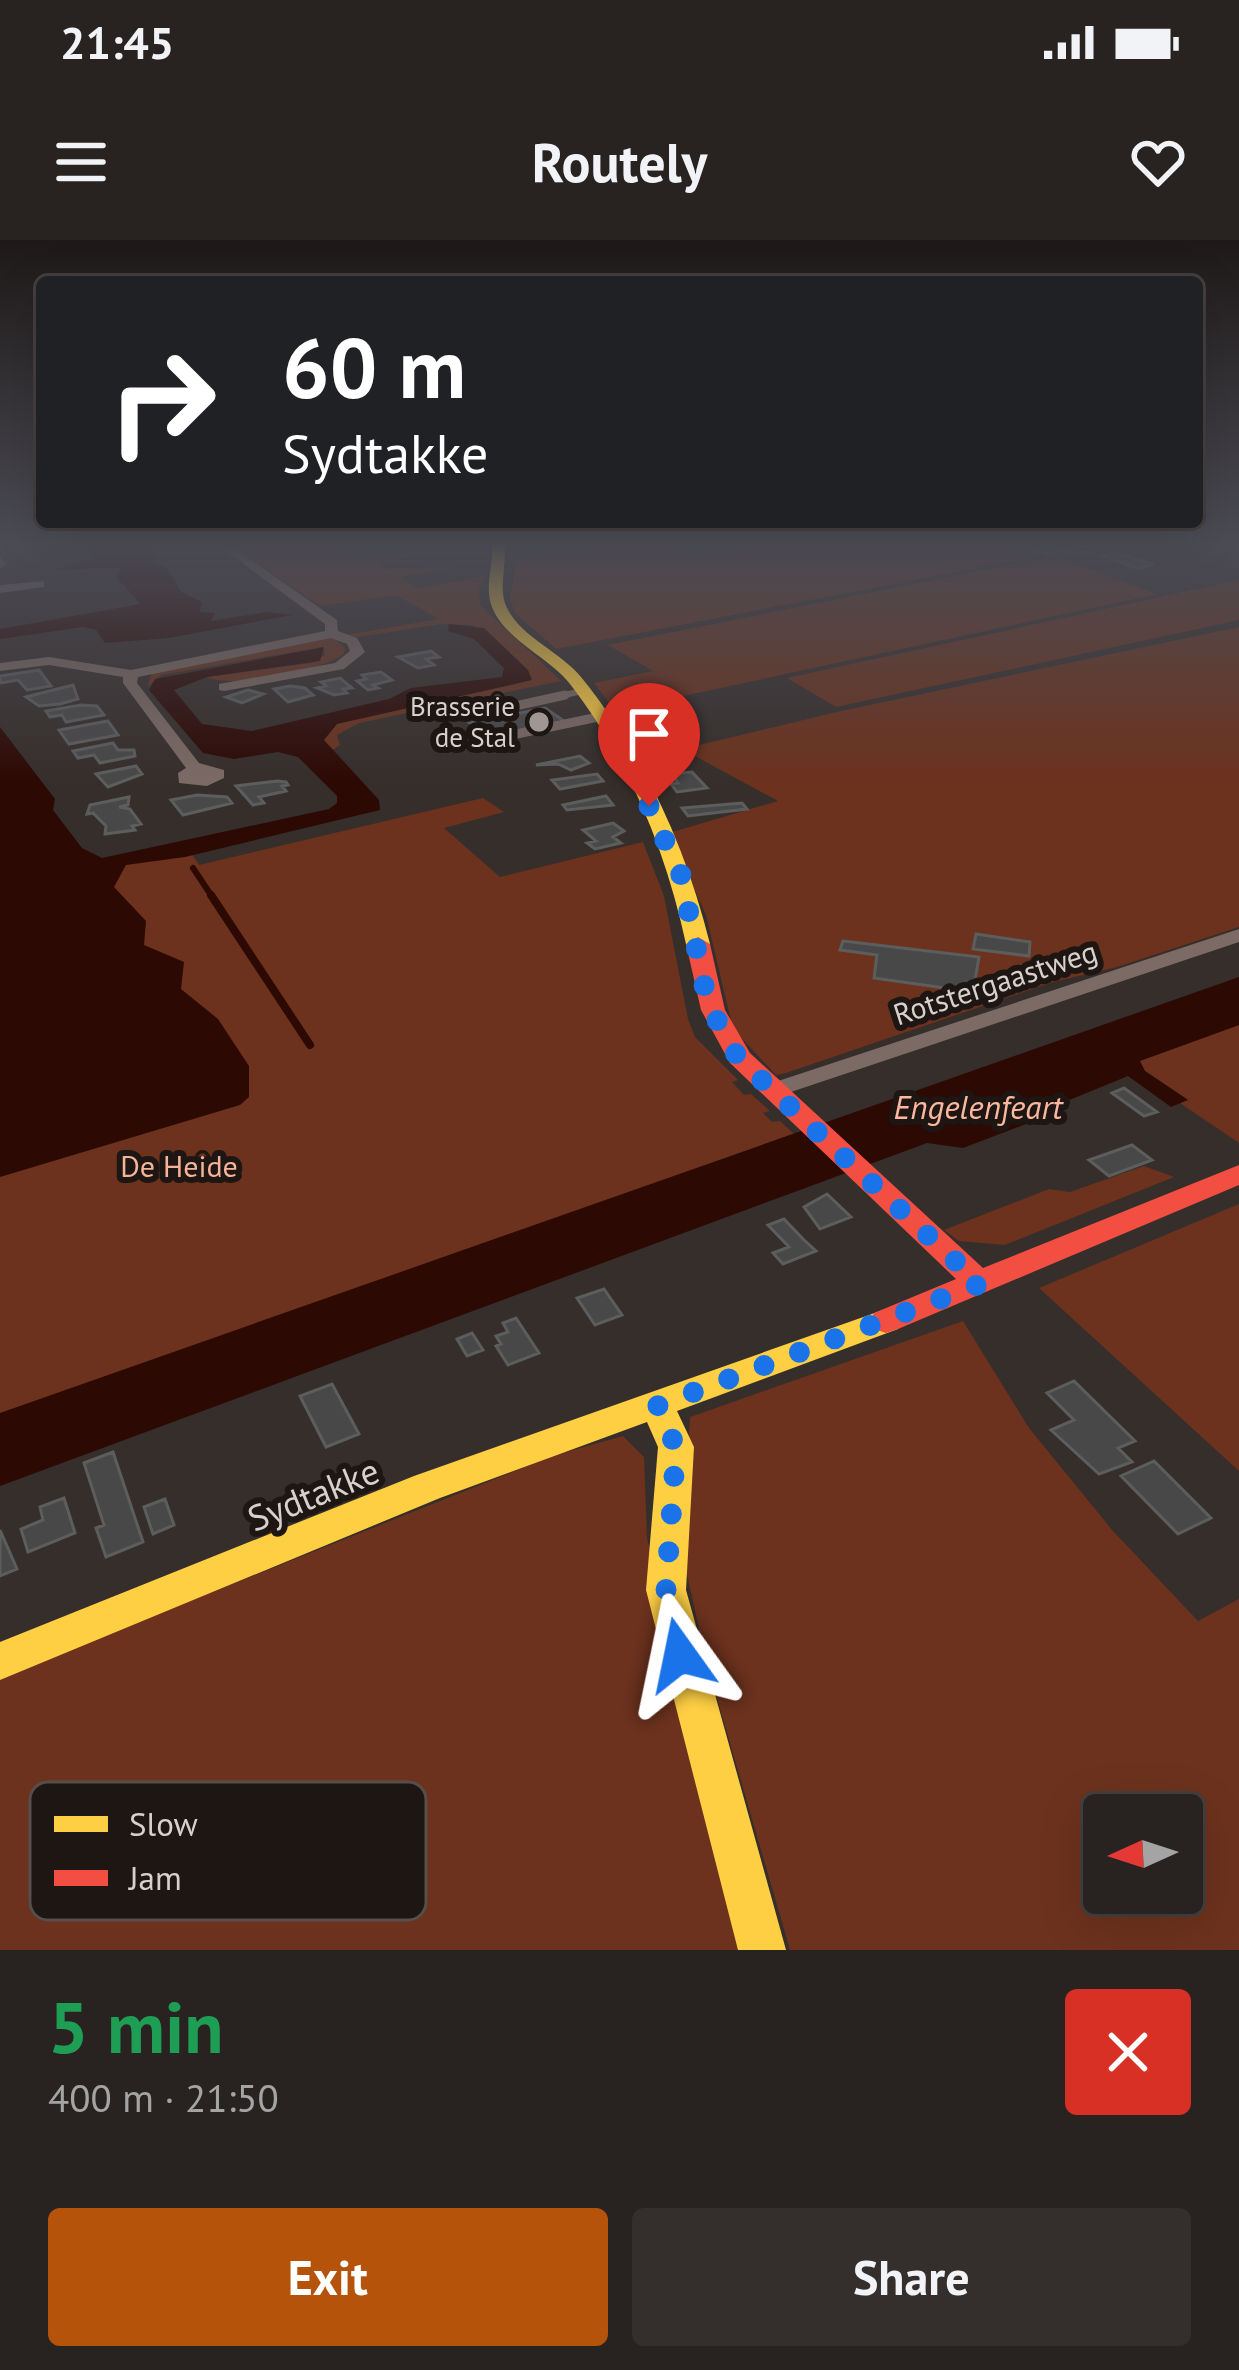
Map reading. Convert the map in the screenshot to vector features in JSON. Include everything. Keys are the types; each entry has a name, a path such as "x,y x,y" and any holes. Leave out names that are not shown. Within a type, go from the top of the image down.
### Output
{"street":[{"path":"331,633 332,623"},
{"path":"514,623 554,654 604,716 681,875 708,1004 738,1058 980,1284"},
{"path":"0,667 49,661 131,674 331,633 352,641 358,652 339,666 224,687"},
{"path":"131,674 130,683 195,769"},
{"name":"Rotstergaastweg","path":"771,1091 1239,935"},
{"name":"Sydtakke","path":"0,1661 428,1487 980,1284 1239,1174"},
{"path":"657,1406 676,1447 666,1590 763,1950"}],"lane":[{"path":"506,708 587,690"},
{"path":"460,746 604,716"}],"green space":[{"path":"417,623 499,623 561,681 359,723 337,735 340,745 331,751 323,740 337,723 516,684 473,625 346,635"},
{"path":"526,623 692,623 556,649"},
{"path":"719,623 1023,623 615,710 594,683 653,671 608,645"},
{"path":"1042,623 1226,623 836,707 787,678"},
{"path":"1239,627 1239,927 1117,967 1053,982 786,1073 776,1075 733,1029 706,915 669,833 778,801 682,749"},
{"path":"333,637 345,648 344,654 297,672 235,681 207,677 312,663 325,655 323,647 161,675 147,687 152,673"},
{"name":"De Heide","path":"483,798 504,812 444,828 500,877 643,842 664,896 695,1037 738,1080 732,1082 744,1095 751,1094 770,1111 763,1113 772,1122 780,1121 794,1134 0,1418 0,873 190,851 199,865"},
{"path":"1239,1025 1239,1143 1180,1103 1187,1099 1145,1071 1139,1061"},
{"path":"1144,1166 1174,1177 1005,1245 959,1241 944,1230 1049,1189 1070,1192"},
{"path":"1239,1204 1239,1471 1039,1288"},
{"path":"963,1321 1029,1428 1113,1531 1198,1621 1239,1599 1239,1950 790,1950 706,1660 682,1552 690,1417"},
{"path":"623,1436 644,1457 647,1538 742,1950 0,1950 0,1677 555,1455"}],"water":[{"path":"35,623 250,623 169,638 105,643 96,630 83,627 0,639 0,629"},
{"name":"De Heide","path":"449,624 484,628 528,670 532,680 337,724 324,740 379,800 380,810 185,857 126,865 114,887 146,921 144,945 184,962 181,989 218,1019 249,1066 249,1097 240,1105 0,1177 0,727 55,799 53,810 82,848 102,858 329,809 337,803 337,796 298,757 278,752 234,759 203,753 149,690 155,679 324,647 320,661 207,677 174,690 202,724 252,731 389,699 411,688 502,677 504,668 474,639 448,631"},
{"name":"Engelenfeart","path":"1239,977 1239,1025 1140,1061 1145,1071 1188,1100 1171,1107 1128,1076 1062,1103 1060,1111 963,1148 927,1143 0,1486 0,1413"}],"building":[{"path":"431,651 439,657 426,659 434,665 418,668 398,657"},
{"path":"39,670 51,686 27,690 18,680 0,683 0,676"},
{"path":"381,672 392,680 373,685 378,688 368,690 357,681 366,679 362,675"},
{"path":"340,678 352,688 343,689 347,693 334,695 317,688 326,686 321,682"},
{"path":"73,685 78,699 60,704 39,706 26,697"},
{"path":"305,688 313,695 288,702 274,689"},
{"path":"248,690 263,694 242,703 226,697"},
{"path":"97,706 104,715 66,722 62,715 50,717 46,711"},
{"path":"545,708 564,721 490,736 470,723"},
{"path":"687,720 696,728 657,739 645,726"},
{"path":"108,721 118,735 69,744 59,730"},
{"path":"113,743 118,750 134,750 135,756 100,763 94,755 78,758 73,751"},
{"path":"580,756 589,763 571,770 558,764 536,765"},
{"path":"136,766 142,774 108,787 96,774"},
{"path":"692,772 707,788 677,792 671,784 678,783 672,774"},
{"path":"597,774 603,781 560,789 552,780"},
{"path":"286,782 282,786 286,791 259,797 264,803 253,805 236,786"},
{"path":"197,795 227,797 232,803 183,815 171,800"},
{"path":"606,796 613,805 567,810 563,805"},
{"path":"129,797 128,805 119,807 130,809 141,824 132,826 135,830 105,834 106,826 93,813 87,814 90,805"},
{"path":"742,803 747,809 688,816 682,808"},
{"path":"613,823 624,831 613,837 621,843 595,849 587,843 596,841 583,830"},
{"path":"976,934 1030,942 1029,956 973,949"},
{"path":"843,941 979,957 973,992 874,978 877,955 840,950"},
{"path":"1124,1088 1157,1112 1144,1116 1112,1093"},
{"path":"1132,1145 1152,1160 1109,1176 1089,1160"},
{"path":"827,1194 851,1217 820,1229 804,1207"},
{"path":"784,1219 816,1251 783,1264 773,1253 789,1247 768,1225"},
{"path":"604,1289 622,1315 595,1325 577,1298"},
{"path":"516,1318 539,1353 508,1365 496,1346 501,1344 496,1336 508,1332 503,1323"},
{"path":"472,1333 483,1350 467,1356 457,1339"},
{"path":"1074,1381 1135,1441 1118,1448 1132,1462 1099,1474 1051,1430 1074,1420 1047,1393"},
{"path":"332,1384 359,1434 326,1447 300,1396"},
{"path":"113,1452 143,1542 106,1557 96,1528 104,1525 84,1463"},
{"path":"1154,1461 1211,1518 1178,1534 1121,1476"},
{"path":"64,1498 75,1533 28,1552 21,1529 43,1520 40,1507"},
{"path":"165,1499 174,1525 153,1534 144,1507"},
{"path":"0,1530 17,1569 0,1576"}],"waterway":[{"path":"193,868 211,895"},
{"path":"211,895 310,1045"}],"traffic: slow":[{"path":"511,623 573,677 614,735 666,839 698,944"},
{"path":"0,1661 427,1487 886,1321"},
{"path":"657,1406 676,1447 666,1590 762,1950"}],"traffic: jam":[{"path":"698,944 713,1010 739,1057 980,1284"},
{"path":"886,1321 1239,1174"}],"place":[{"name":"Brasserie de Stal","path":"539,722"}],"route":[{"path":"649,806 681,875 708,1004 738,1058 980,1284 657,1406 676,1447 666,1590 680,1655"}]}
